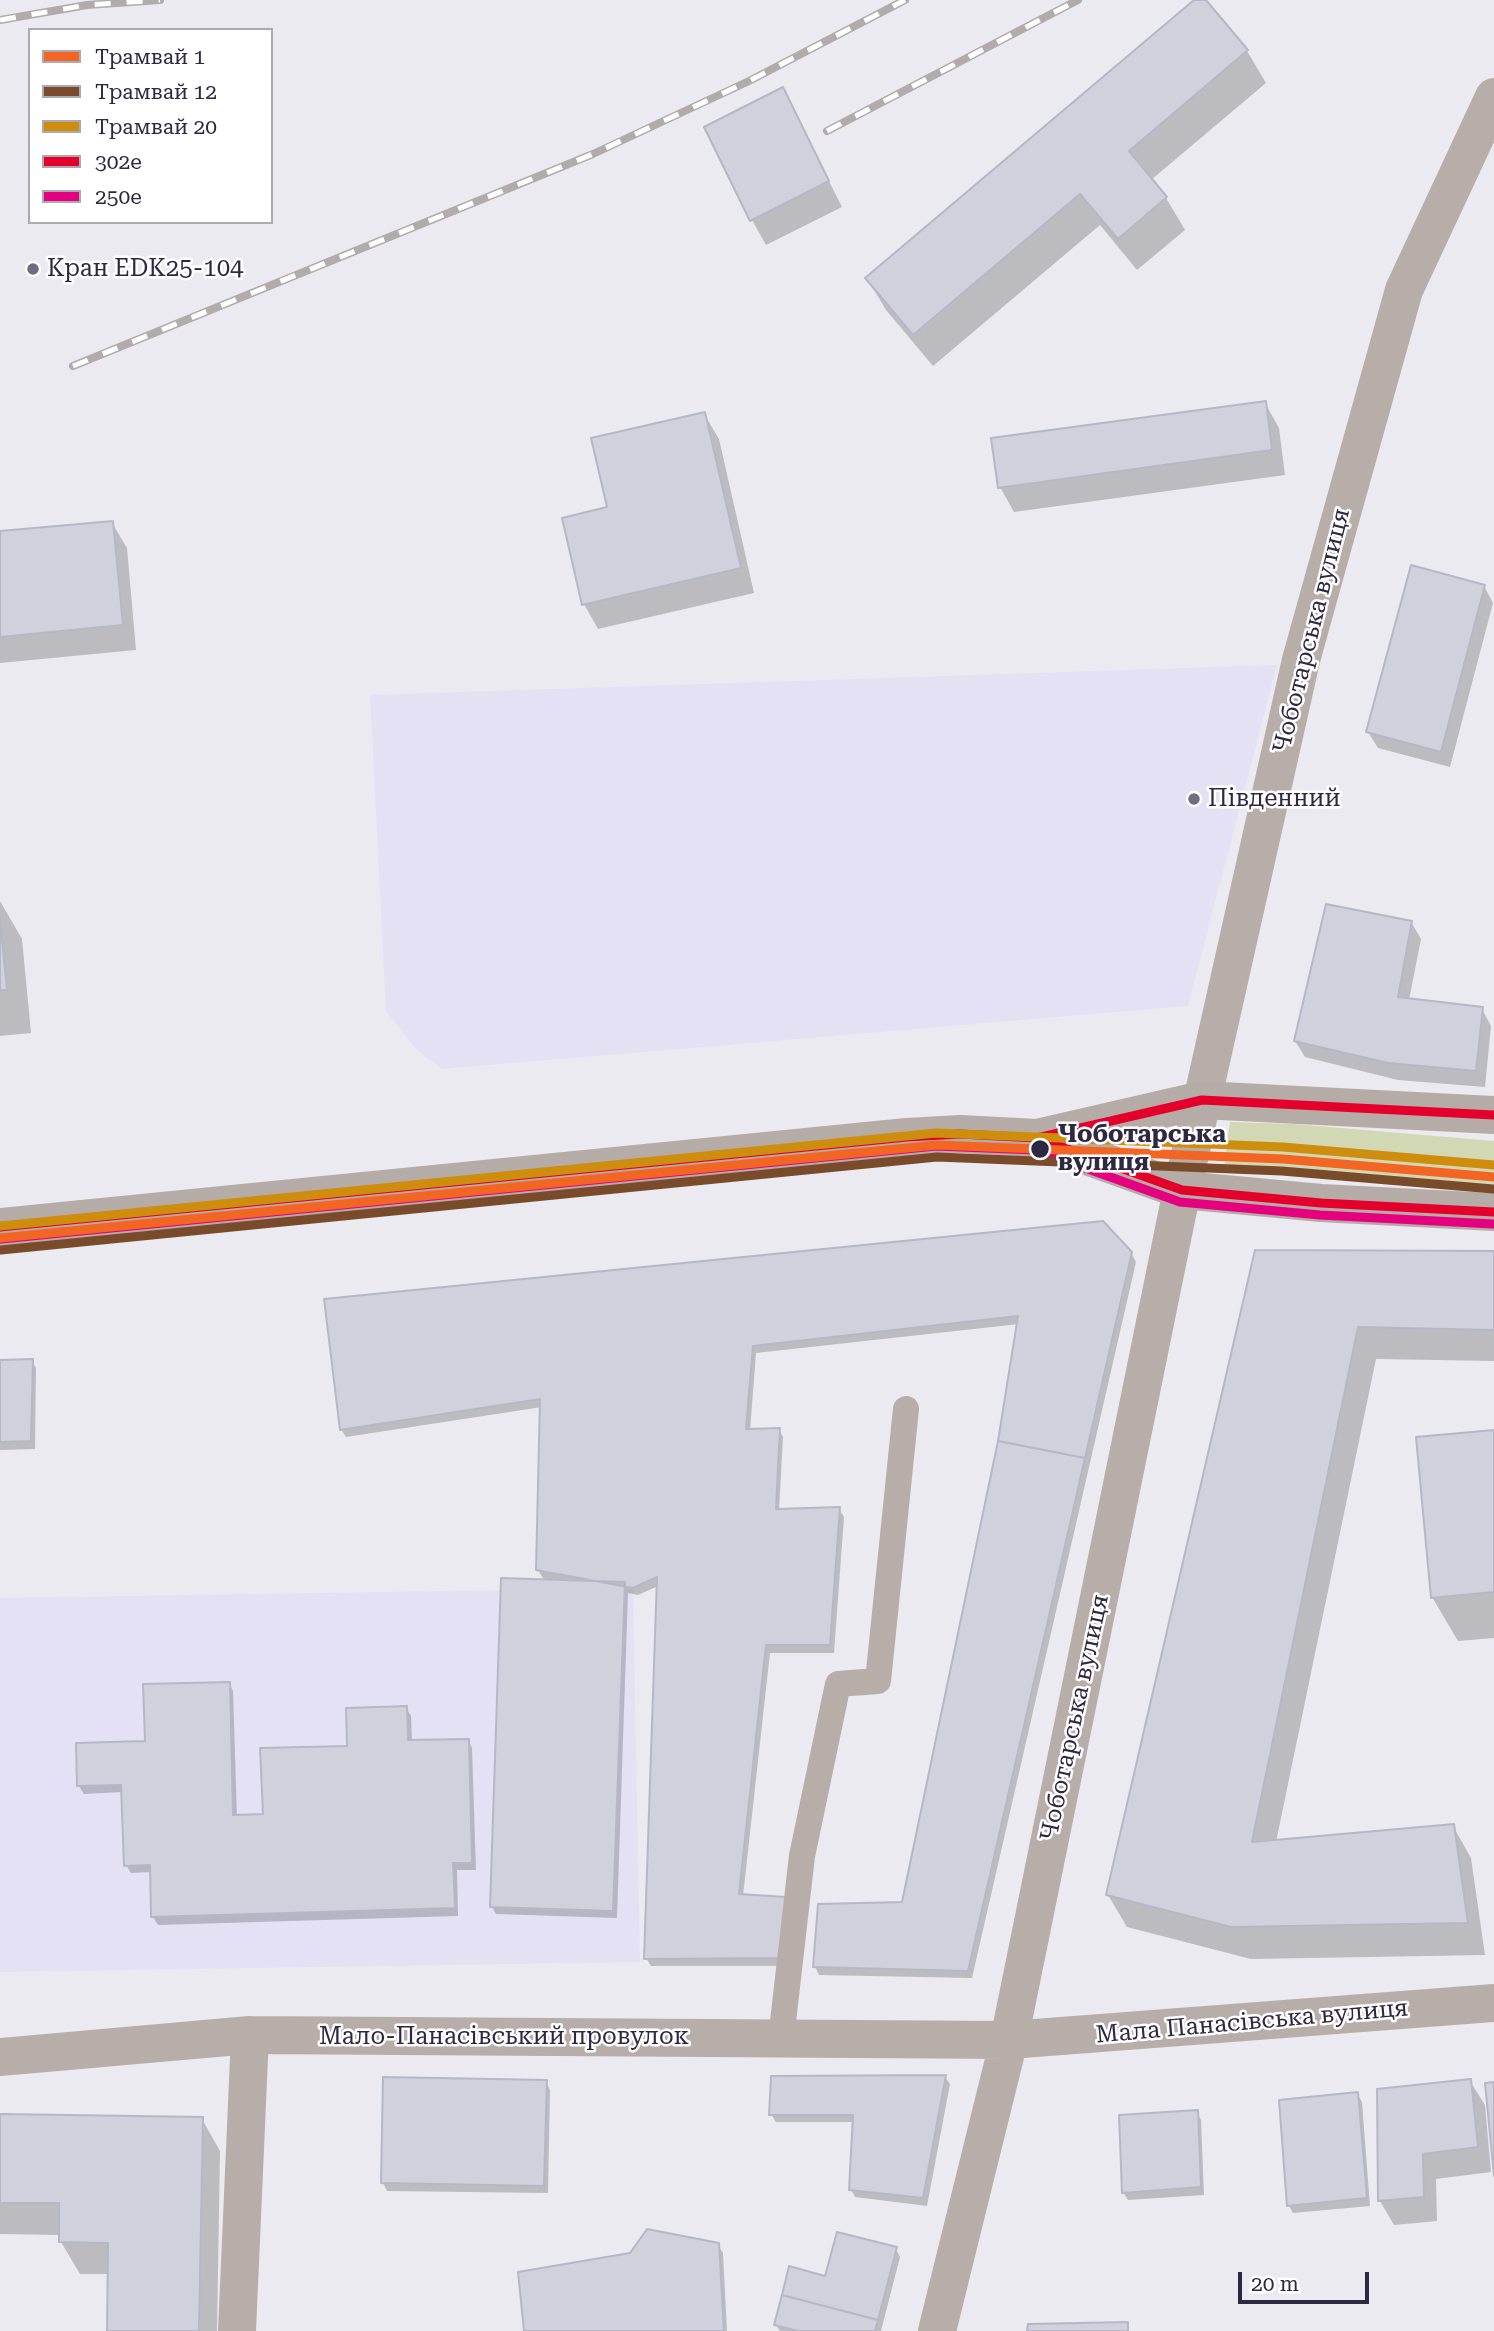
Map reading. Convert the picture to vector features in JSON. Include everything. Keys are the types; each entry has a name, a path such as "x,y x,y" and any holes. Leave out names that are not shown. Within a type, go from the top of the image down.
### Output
{"main road":[{"path":"0,1227 917,1136 960,1134 1037,1138 1202,1100 1494,1115"},
{"path":"1037,1138 1182,1190 1321,1203 1494,1212"}],"street":[{"name":"Чоботарська вулиця","path":"937,2331 1009,2040 1182,1190 1301,660 1404,290 1494,97"},
{"name":"Мала Панасівська вулиця","path":"1009,2040 1494,2003"},
{"name":"Мало-Панасівський провулок","path":"0,2057 250,2035 1009,2040"},
{"path":"237,2331 250,2035"}],"lane":[{"path":"781,2039 803,1856 838,1684 878,1681 906,1409"}],"shaded area":[{"path":"1277,665 1188,1006 442,1069 416,1049 386,1011 370,695"},
{"path":"633,1588 640,1962 0,1972 0,1598"}],"green space":[{"path":"1230,1122 1294,1124 1494,1141 1494,1186 1283,1168 1224,1167"}],"building":[{"path":"1194,0 1206,0 1248,50 1129,151 1167,197 1118,239 1080,194 913,335 865,278"},
{"path":"783,87 829,181 750,221 704,127"},
{"path":"1266,401 1272,450 998,488 991,438"},
{"path":"705,412 741,568 582,605 562,518 607,507 591,438"},
{"path":"113,521 123,625 0,637 0,531"},
{"path":"1411,565 1485,585 1441,752 1366,732"},
{"path":"1326,904 1412,921 1398,997 1483,1007 1476,1071 1388,1063 1294,1041"},
{"path":"0,918 7,990 0,990"},
{"path":"1103,1221 1132,1252 1085,1458 998,1441 1018,1316 753,1346 746,1429 780,1428 776,1509 840,1507 830,1645 766,1645 739,1894 786,1897 782,1958 644,1959 657,1577 633,1588 536,1570 540,1399 340,1430 324,1299"},
{"path":"1255,1250 1494,1251 1494,1330 1358,1327 1252,1842 1454,1824 1468,1923 1231,1927 1106,1895"},
{"path":"33,1359 31,1441 0,1442 0,1360"},
{"path":"1494,1430 1494,1592 1431,1598 1416,1437"},
{"path":"998,1441 1085,1458 968,1971 813,1967 818,1904 902,1902"},
{"path":"501,1578 625,1582 613,1911 490,1907"},
{"path":"230,1682 233,1815 263,1814 260,1748 347,1746 346,1708 407,1706 408,1740 469,1739 472,1863 453,1863 455,1908 151,1917 150,1865 124,1866 121,1785 77,1786 76,1743 145,1741 143,1684"},
{"path":"946,2075 923,2198 849,2190 853,2115 769,2115 771,2076"},
{"path":"383,2077 547,2080 544,2186 381,2183"},
{"path":"1471,2079 1478,2147 1423,2154 1424,2197 1378,2201 1377,2089"},
{"path":"1494,2082 1494,2176 1485,2083"},
{"path":"1358,2092 1367,2198 1287,2206 1279,2100"},
{"path":"1198,2110 1201,2187 1122,2193 1119,2115"},
{"path":"0,2114 203,2117 199,2331 107,2331 108,2243 59,2242 59,2203 0,2203"},
{"path":"647,2229 719,2243 724,2331 524,2331 518,2272 630,2253"},
{"path":"837,2232 897,2247 878,2320 782,2295 789,2266 825,2276"},
{"path":"782,2295 878,2320 875,2331 798,2331 774,2325"},
{"path":"1128,2322 1128,2331 1027,2331 1028,2324"}],"railway":[{"path":"0,20 87,5 160,0"},
{"path":"73,366 593,154 749,81 905,0"},
{"path":"827,131 1078,0"}],"tram line":[{"name":"20","path":"0,1226 936,1133 1283,1147 1494,1165"},
{"name":"1","path":"0,1238 937,1145 1283,1159 1494,1177"},
{"name":"12","path":"1,1250 937,1157 1282,1171 1493,1189"}],"transit line":[{"name":"302е","path":"0,1227 907,1137 960,1134 1037,1138 1202,1100 1494,1115"},
{"name":"302е","path":"1037,1138 1182,1190 1321,1203 1494,1212"},
{"name":"250е","path":"1,1239 936,1146 1035,1150 1180,1202 1320,1215 1493,1224"}],"place":[{"name":"Кран EDK25-104","path":"33,269"},
{"name":"Південний","path":"1194,799"},
{"name":"Чоботарська вулиця","path":"1040,1149"}]}
